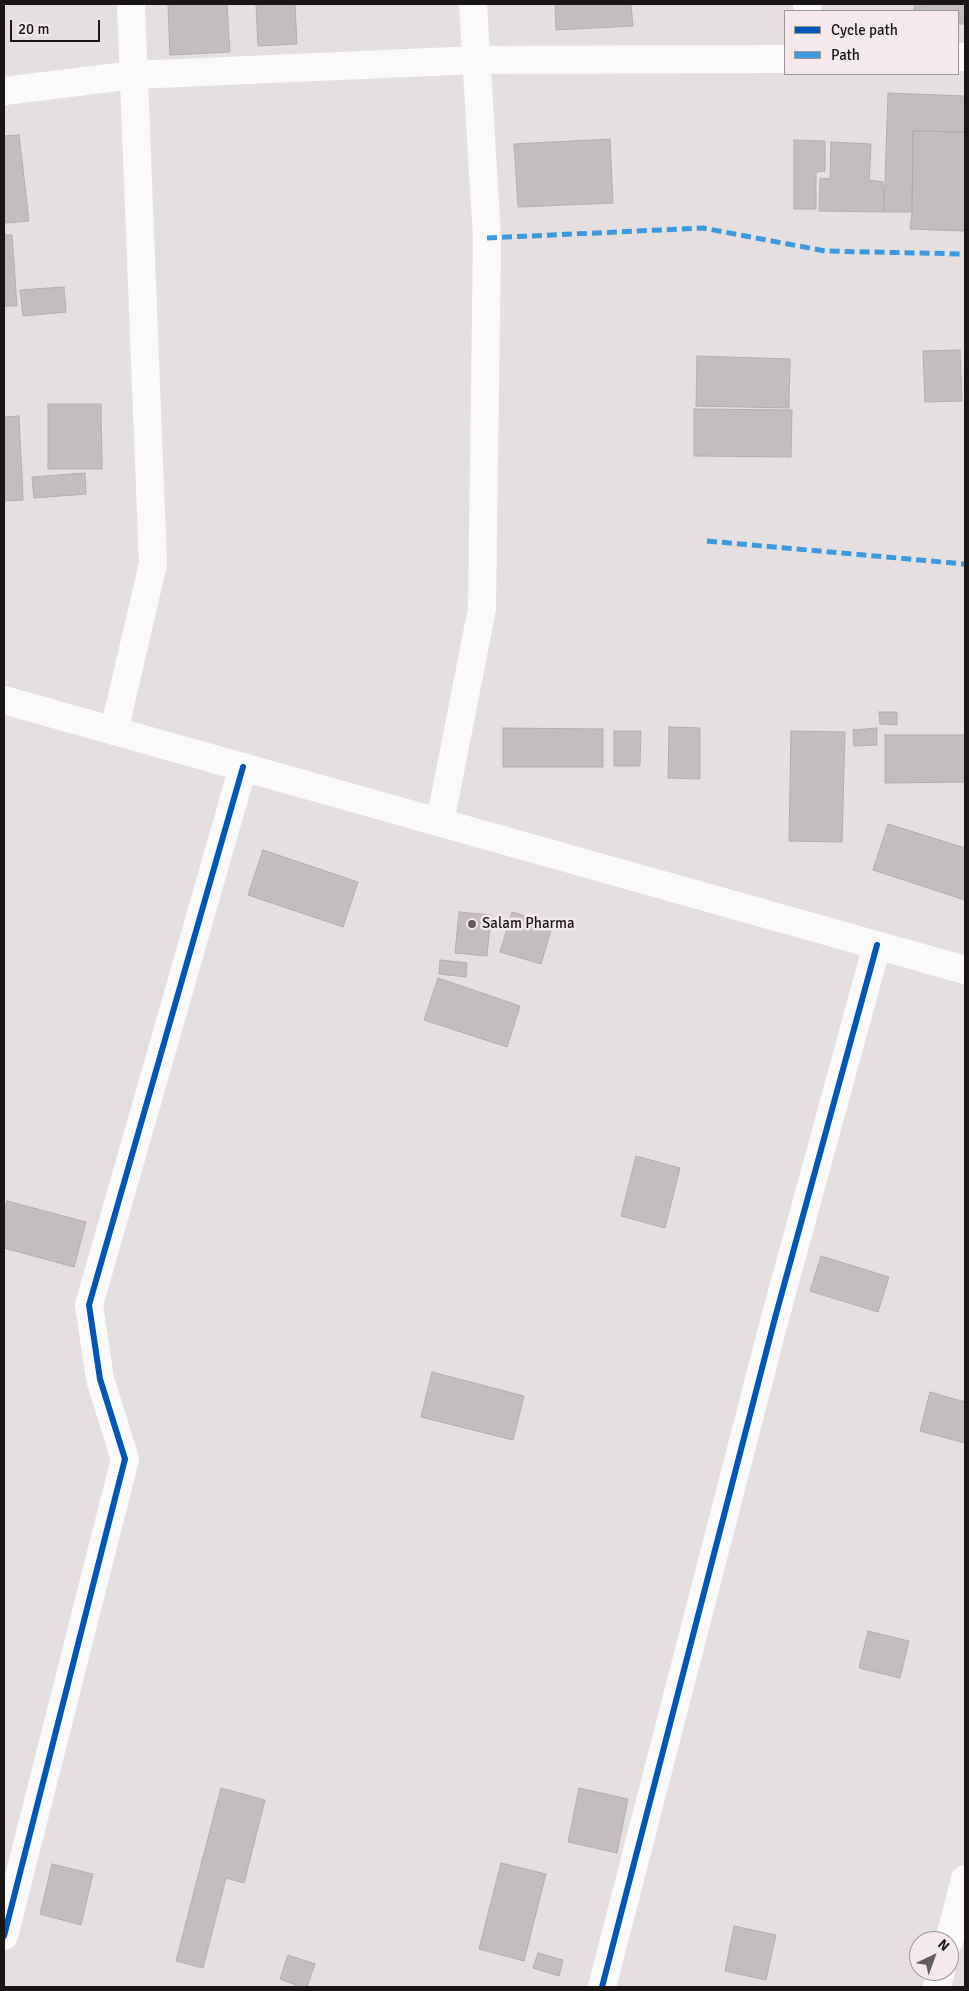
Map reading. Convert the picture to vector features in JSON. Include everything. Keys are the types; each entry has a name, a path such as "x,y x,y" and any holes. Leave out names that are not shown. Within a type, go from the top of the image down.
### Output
{"street":[{"path":"114,731 153,564 131,4"},
{"path":"440,822 482,609 487,238 473,4"},
{"path":"4,91 134,75 476,60 784,59"},
{"path":"4,700 965,970"},
{"path":"4,1936 125,1459 100,1379 89,1305 243,767"},
{"path":"602,1987 775,1318 877,944"},
{"path":"952,1931 965,1879"}],"building":[{"path":"168,4 227,4 230,52 170,55"},
{"path":"256,4 295,4 297,44 258,46"},
{"path":"555,4 631,4 633,26 556,30"},
{"path":"926,4 965,4 965,24 959,24 959,10 914,10 914,6 926,6"},
{"path":"888,93 965,96 965,132 913,131 912,212 884,212"},
{"path":"913,131 965,132 965,231 910,229"},
{"path":"19,135 29,221 4,223 4,136"},
{"path":"610,139 613,203 518,207 514,144"},
{"path":"794,140 825,141 825,171 816,172 816,209 794,209"},
{"path":"831,142 871,144 869,180 883,182 884,212 819,211 820,178 830,179"},
{"path":"4,235 12,235 17,306 4,306"},
{"path":"64,287 66,312 23,316 20,290"},
{"path":"960,350 962,401 925,402 923,351"},
{"path":"697,356 790,359 789,408 696,406"},
{"path":"48,404 101,404 102,469 48,469"},
{"path":"694,409 792,410 791,457 694,456"},
{"path":"19,416 23,500 4,501 4,417"},
{"path":"85,473 86,494 34,498 32,477"},
{"path":"879,712 897,712 897,725 880,724"},
{"path":"669,727 700,728 700,779 668,778"},
{"path":"503,728 603,729 603,767 503,767"},
{"path":"877,728 877,745 854,746 853,730"},
{"path":"614,731 641,731 640,766 614,766"},
{"path":"791,731 845,732 842,842 789,841"},
{"path":"885,735 965,735 965,782 885,783"},
{"path":"888,824 965,848 965,900 873,870"},
{"path":"263,850 358,882 343,927 248,895"},
{"path":"459,912 491,915 487,956 455,953"},
{"path":"512,912 553,924 541,964 500,952"},
{"path":"440,960 467,963 466,977 439,974"},
{"path":"438,978 520,1006 507,1047 424,1020"},
{"path":"636,1156 680,1168 665,1228 621,1216"},
{"path":"7,1201 86,1222 74,1267 4,1248 4,1211"},
{"path":"821,1256 889,1277 878,1312 810,1291"},
{"path":"432,1372 524,1396 513,1440 421,1417"},
{"path":"930,1392 965,1402 965,1443 920,1431"},
{"path":"868,1631 909,1641 900,1678 859,1668"},
{"path":"221,1788 265,1800 244,1883 226,1878 203,1968 176,1961"},
{"path":"579,1788 628,1799 617,1853 568,1842"},
{"path":"501,1863 546,1874 524,1961 479,1949"},
{"path":"52,1864 93,1874 81,1925 40,1914"},
{"path":"734,1926 776,1935 766,1980 725,1971"},
{"path":"538,1953 563,1960 559,1976 533,1968"},
{"path":"288,1955 315,1964 307,1987 295,1987 296,1985 280,1979"}],"marked path":[{"path":"487,238 703,228 825,251 965,254"},
{"path":"707,541 965,564"}],"cycle path":[{"path":"4,1936 125,1459 100,1379 89,1305 243,767"},
{"path":"602,1987 775,1318 877,945"}],"place":[{"name":"Salam Pharma","path":"472,924"}]}
